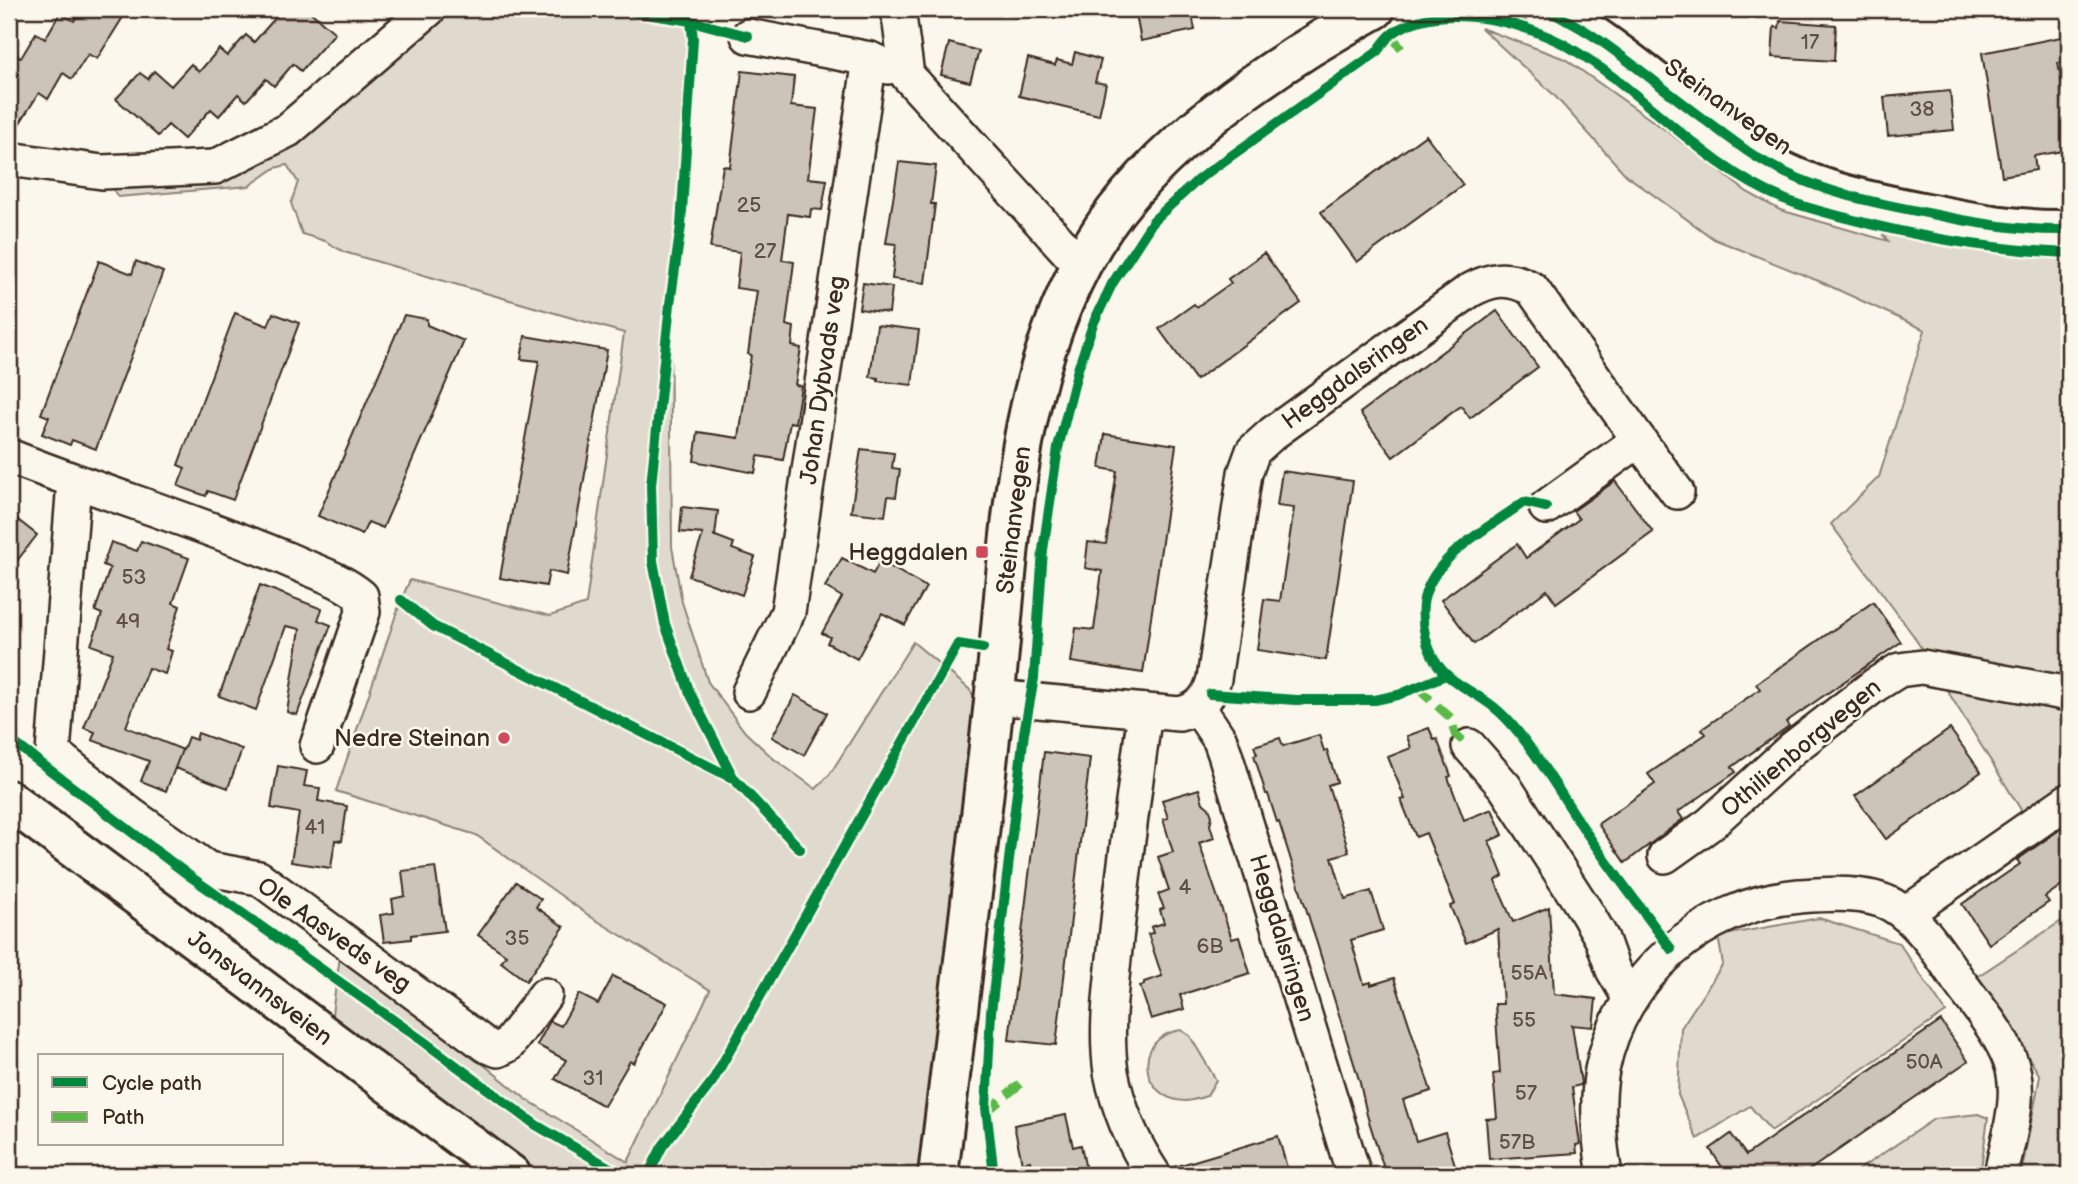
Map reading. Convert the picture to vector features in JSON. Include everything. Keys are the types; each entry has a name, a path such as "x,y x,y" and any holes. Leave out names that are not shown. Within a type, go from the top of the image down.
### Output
{"main road":[{"name":"Steinanvegen","path":"939,1175 995,697 1015,488 1028,417 1060,314 1081,266 1116,212 1142,180 1178,146 1244,93 1293,58 1375,9"},
{"name":"Steinanvegen","path":"1542,9 1582,27 1749,152 1779,171 1812,185 1891,206 1956,219 2008,227 2069,230"},
{"name":"Jonsvannsveien","path":"9,800 511,1175"}],"street":[{"path":"9,159 102,172 215,167 288,130 429,9"},
{"path":"898,9 906,75"},
{"path":"748,36 870,59 906,75 1081,266"},
{"name":"Johan Dybvads veg","path":"749,692 789,612 870,59"},
{"name":"Heggdalsringen","path":"1354,1175 1225,754 1220,740 1198,706 1210,694 1214,679 1245,473 1253,451 1273,433 1469,290 1497,279 1520,282 1532,289 1677,492"},
{"path":"1546,507 1639,440"},
{"path":"9,456 74,482 267,550 349,586 360,596 363,612 317,746"},
{"name":"Ole Aasveds veg","path":"74,482 53,753 130,814 208,869 259,878 487,1046 498,1049 508,1045 545,995"},
{"name":"Othilienborgvegen","path":"1665,856 1710,824 1793,748 1875,685 1899,670 1922,667 2069,694"},
{"path":"995,697 1179,714 1198,706"},
{"path":"1145,711 1108,1016 1114,1086 1125,1118 1154,1175"},
{"path":"1469,746 1505,787 1587,913 1602,939 1613,970 1630,999"},
{"path":"1905,914 2069,800"},
{"path":"1605,1175 1600,1132 1602,1071 1608,1047 1630,999 1654,965 1671,949 1702,928 1742,909 1789,897 1860,896 1884,901 1905,914 1925,935 1992,1028 2011,1062 2014,1093 2001,1175"}],"shaded area":[{"path":"429,9 626,9 691,21 693,39 681,226 670,304 672,547 682,602 708,682 745,732 774,759 816,789 830,774 913,642 969,689 977,701 918,1175 542,1175 331,1021 341,949 526,1099 628,1162 710,990 591,917 476,835 336,791 410,580 550,616 586,604 624,333 344,252 325,241 302,234 291,203 298,182 287,165 275,168 249,186 118,197 102,172 215,167"},
{"path":"1481,28 1565,59 1747,192 1780,210 1888,241 1850,196 2069,230 2069,780 2023,813 1913,635 1831,524 1879,477 1925,330 1821,282 1714,239 1626,175 1553,94"},
{"path":"2069,916 2069,1175 2021,1175 2040,1076 1978,976"},
{"path":"1819,918 1899,943 1946,1012 1771,1131 1750,1106 1697,1139 1678,1095 1681,1028 1723,964 1718,936"},
{"path":"1181,1030 1190,1036 1216,1080 1207,1096 1188,1101 1170,1098 1158,1090 1147,1068 1148,1055 1154,1044 1165,1035"},
{"path":"1978,1114 1988,1118 1980,1175 1851,1175 1934,1119"}],"building":[{"path":"82,9 110,9 123,17 97,59 88,54 72,79 63,73 48,99 39,93 9,140 9,51 21,58 36,33 45,39 60,13 74,21"},
{"path":"277,9 307,9 335,33 301,71 293,64 274,86 266,79 246,101 238,94 219,116 211,109 184,139 168,125 158,136 116,99 140,73 148,79 154,71 171,86 191,64 199,72 219,49 227,56 246,35 254,42 277,16"},
{"path":"1135,9 1191,9 1195,30 1141,41"},
{"path":"1780,21 1836,25 1834,61 1772,57 1774,27 1779,28"},
{"path":"2066,36 2069,61 2058,63 2069,121 2069,150 2034,156 2036,170 2002,176 1982,53"},
{"path":"949,43 979,51 970,82 941,75"},
{"path":"1075,52 1101,60 1095,82 1106,84 1099,115 1019,96 1028,58 1055,65 1057,60 1072,64"},
{"path":"742,71 794,77 791,106 817,109 808,178 827,180 822,210 811,209 810,217 788,214 782,260 794,262 786,325 794,327 792,346 801,348 795,385 801,386 795,423 790,422 783,460 758,456 755,473 694,461 698,432 739,438 751,355 748,354 757,291 736,288 740,252 710,248 723,166 730,167"},
{"path":"1950,91 1954,130 1888,136 1884,97"},
{"path":"1426,135 1463,185 1357,262 1321,212"},
{"path":"899,162 936,166 931,204 935,204 925,283 892,279 896,244 886,243"},
{"path":"1264,253 1301,303 1196,380 1159,329 1194,304 1197,307 1231,283 1228,279"},
{"path":"99,261 132,274 136,261 163,272 96,449 72,440 70,445 42,434 49,417 41,414"},
{"path":"863,283 892,287 889,313 859,309"},
{"path":"1497,311 1538,367 1470,418 1461,406 1393,457 1360,413"},
{"path":"235,313 268,326 273,313 299,323 233,500 208,491 206,496 178,486 185,468 178,465"},
{"path":"404,315 427,319 427,325 464,341 383,528 368,522 362,535 318,516"},
{"path":"877,325 919,330 912,385 878,381 878,378 870,377"},
{"path":"525,336 607,350 567,575 549,571 546,586 500,578 539,361 521,359"},
{"path":"1105,434 1176,445 1143,673 1071,662 1076,628 1094,630 1102,571 1085,568 1088,542 1106,544 1117,471 1100,468"},
{"path":"861,449 894,453 892,468 900,469 896,497 888,496 885,516 851,512"},
{"path":"1282,471 1353,481 1326,660 1257,650 1264,599 1280,601 1294,508 1277,506"},
{"path":"1615,481 1653,532 1556,603 1547,590 1474,644 1441,600 1517,544 1526,558 1579,519 1573,511"},
{"path":"682,507 718,511 715,536 734,543 732,549 755,557 742,595 689,576 703,534 680,532"},
{"path":"9,513 37,535 9,571"},
{"path":"141,541 189,558 173,603 180,606 166,649 172,651 165,674 148,668 126,727 183,750 188,737 196,740 198,733 242,749 228,788 175,768 182,750 166,791 141,781 149,761 92,740 95,732 84,728 113,653 91,645 102,614 95,611 110,568 103,565 111,542 137,551"},
{"path":"842,558 873,574 880,561 926,587 905,625 882,613 857,659 827,643 830,637 822,633 842,597 825,587"},
{"path":"260,585 322,609 318,620 331,625 297,715 287,712 300,629 286,626 256,710 219,696"},
{"path":"1873,602 1901,642 1786,722 1789,726 1732,767 1736,772 1678,812 1683,819 1625,863 1598,824 1655,784 1648,774 1706,734 1702,729 1760,689 1756,684"},
{"path":"795,695 827,713 804,755 772,737"},
{"path":"1429,728 1434,740 1437,739 1464,820 1492,809 1503,835 1489,841 1503,876 1495,881 1513,922 1549,907 1554,994 1596,999 1593,1027 1572,1025 1581,1083 1572,1087 1580,1144 1576,1145 1577,1153 1489,1159 1486,1119 1497,1118 1493,1074 1500,1073 1495,1004 1503,1004 1498,929 1466,943 1450,906 1455,904 1426,833 1416,837 1401,800 1405,799 1388,757 1411,748 1407,736"},
{"path":"1950,729 1981,772 1886,839 1855,796"},
{"path":"1319,735 1324,751 1327,750 1337,782 1328,785 1349,852 1332,857 1345,899 1371,891 1383,930 1351,940 1364,984 1371,982 1371,985 1394,978 1431,1091 1403,1100 1416,1141 1445,1132 1458,1175 1386,1175 1367,1115 1360,1083 1279,822 1266,794 1254,755 1257,754 1254,746 1280,738 1283,746"},
{"path":"1044,752 1090,758 1056,1045 1009,1040"},
{"path":"278,766 307,771 304,786 320,788 318,801 347,806 342,841 335,840 331,868 291,862 299,813 271,808"},
{"path":"1199,789 1203,803 1212,816 1210,825 1214,838 1199,843 1232,939 1239,937 1250,973 1180,995 1184,1009 1151,1019 1140,986 1162,976 1148,934 1153,933 1151,927 1164,923 1160,910 1164,908 1158,894 1169,890 1158,857 1173,852 1163,819 1168,818 1162,800"},
{"path":"2069,823 2069,880 2045,897 2049,902 1989,944 1962,904 2020,864 2017,860"},
{"path":"435,867 445,931 384,942 380,915 394,913 392,899 405,896 402,871"},
{"path":"516,882 541,899 536,907 564,927 526,981 501,962 506,955 478,935"},
{"path":"613,976 667,1003 634,1063 630,1061 604,1106 555,1079 566,1060 537,1045 550,1021 561,1026 579,994 598,1004"},
{"path":"1941,1021 1968,1061 1802,1175 1717,1175 1724,1170 1710,1149 1731,1134 1746,1155"},
{"path":"1066,1115 1073,1147 1081,1145 1087,1175 1033,1175 1030,1161 1022,1163 1014,1125"},
{"path":"1278,1136 1288,1171 1273,1175 1173,1175 1171,1168"}],"marked path":[{"path":"1391,34 1403,52"},
{"path":"1417,688 1451,718 1455,734 1469,746"},
{"path":"986,1112 1020,1084"}],"cycle path":[{"path":"626,9 691,21 748,36"},
{"path":"668,9 691,21 693,39 681,226 651,485 653,561 665,624 690,693 734,779 800,849"},
{"path":"1542,9 1571,22 1598,39 1747,151 1789,175 1857,198 1945,217 2015,228 2069,230"},
{"path":"994,1175 986,1108 991,1012 1024,733 1034,678 1043,550 1058,448 1078,369 1093,324 1112,284 1153,221 1200,178 1376,53 1393,33 1412,23 1433,18 1481,18 1529,29 1569,47 1623,85 1726,168 1754,185 1792,202 1904,232 1987,246 2069,253"},
{"path":"1546,507 1524,502 1449,558 1428,587 1423,604 1425,636 1442,671 1496,709 1521,735 1600,852 1671,949"},
{"path":"401,600 433,626 734,779"},
{"path":"648,1175 662,1147 712,1082 958,644 983,648"},
{"path":"1210,694 1296,700 1375,700 1398,695 1446,675"},
{"path":"9,739 191,877 423,1041 536,1125 622,1175"}],"place":[{"name":"Heggdalen","path":"982,552"},
{"name":"Nedre Steinan","path":"504,738"}]}
